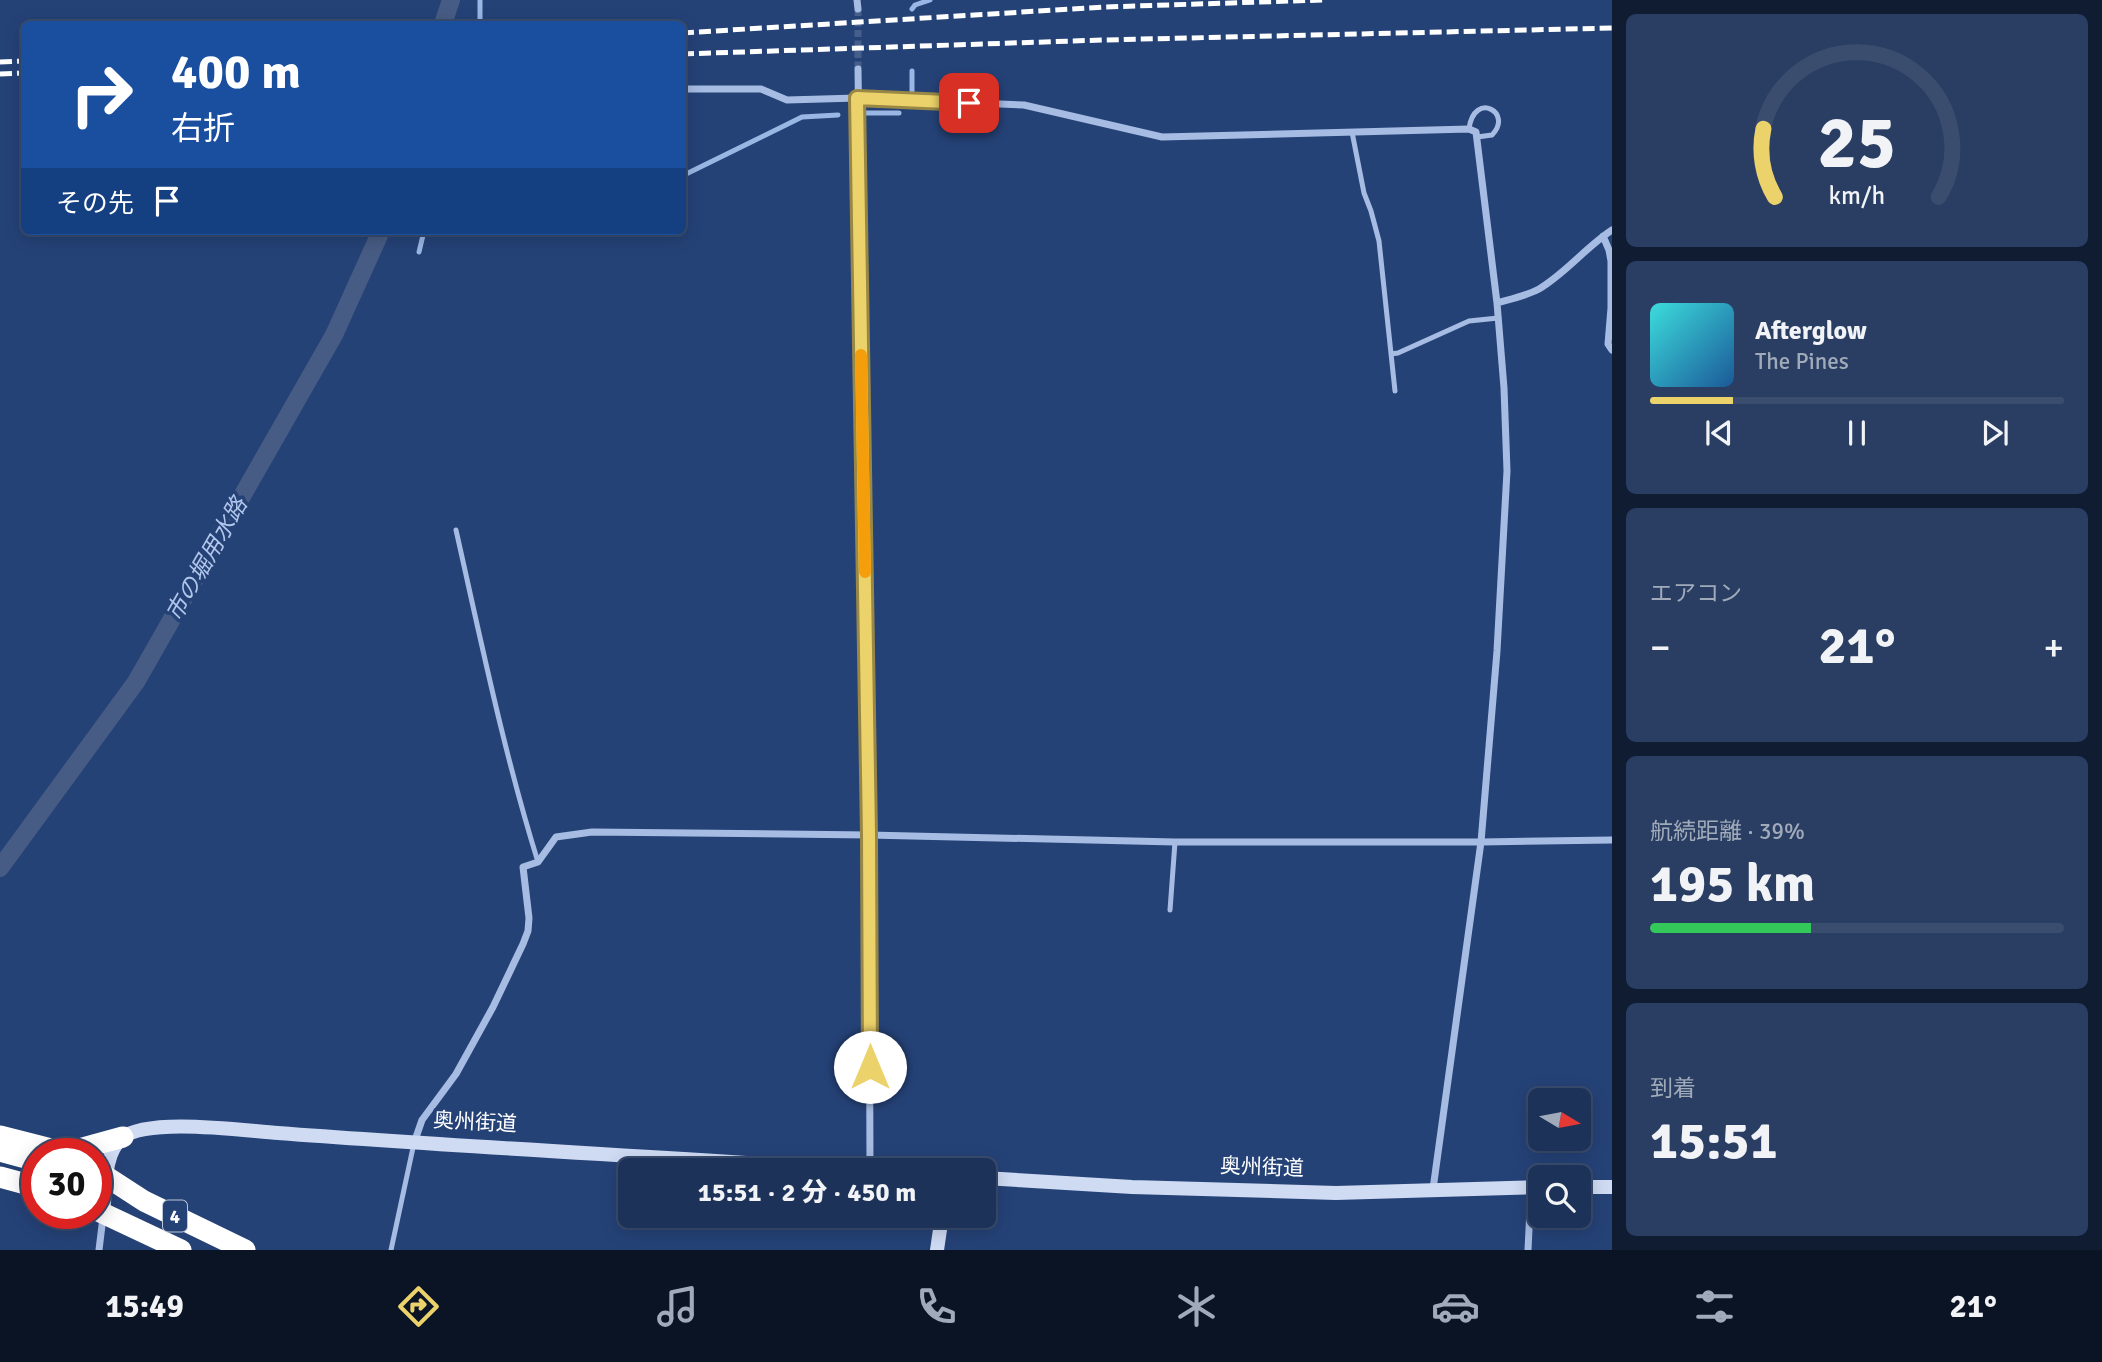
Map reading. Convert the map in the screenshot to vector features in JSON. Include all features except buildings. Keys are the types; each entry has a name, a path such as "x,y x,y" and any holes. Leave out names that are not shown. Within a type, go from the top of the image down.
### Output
{"highway":[{"path":"0,1136 55,1150 72,1151 123,1137"},
{"path":"0,1151 21,1157"},
{"path":"0,1177 21,1183"},
{"name":"4","path":"112,1182 245,1250"},
{"name":"4","path":"112,1218 181,1250"}],"main road":[{"name":"奥州街道","path":"123,1137 155,1127 174,1126 684,1158"},
{"path":"112,1151 123,1137"},
{"name":"奥州街道","path":"996,1179 1132,1187 1336,1193 1528,1187"},
{"path":"1591,1187 1612,1187"},
{"path":"937,1250 940,1228"}],"street":[{"path":"858,69 869,835 870,1158"},
{"path":"686,89 761,89 787,100 857,98 1024,105 1162,137 1469,129 1476,132 1497,303 1507,471 1497,651 1481,842 1433,1189"},
{"path":"1497,303 1538,289 1612,230"},
{"path":"1603,236 1611,261 1608,344 1612,350"},
{"path":"414,1143 422,1120 456,1074 513,967 528,931 523,867 538,862 556,837 592,832 1175,842 1612,840"},
{"path":"1528,1250 1531,1228"},
{"path":"99,1250 103,1229"}],"lane":[{"path":"1469,129 1475,111 1485,107 1493,110 1499,118 1498,128 1492,135 1477,137"},
{"path":"1352,132 1364,193 1379,242 1395,391"},
{"path":"1391,354 1469,321 1498,318"},
{"path":"456,530 490,684 538,862"},
{"path":"1170,910 1175,842"},
{"path":"391,1250 414,1143"}],"waterway":[{"name":"市の堀用水路","path":"444,21 451,0"},
{"path":"480,0 480,21"},
{"path":"912,9 915,5 930,0"},
{"path":"912,71 912,92"},
{"path":"865,113 899,113"},
{"path":"686,174 802,117 838,115"},
{"name":"市の堀用水路","path":"0,868 136,682 334,335 379,235"},
{"path":"419,252 423,235"}],"tunnel":[{"path":"858,9 858,69"}],"railway":[{"path":"686,33 1104,7 1323,0"},
{"path":"686,54 1103,40 1612,28"},
{"path":"0,62 21,61"},
{"path":"0,74 21,73"}],"slow traffic":[{"path":"861,355 865,572"}],"route":[{"path":"870,1067 869,835 857,98 969,103"}]}
